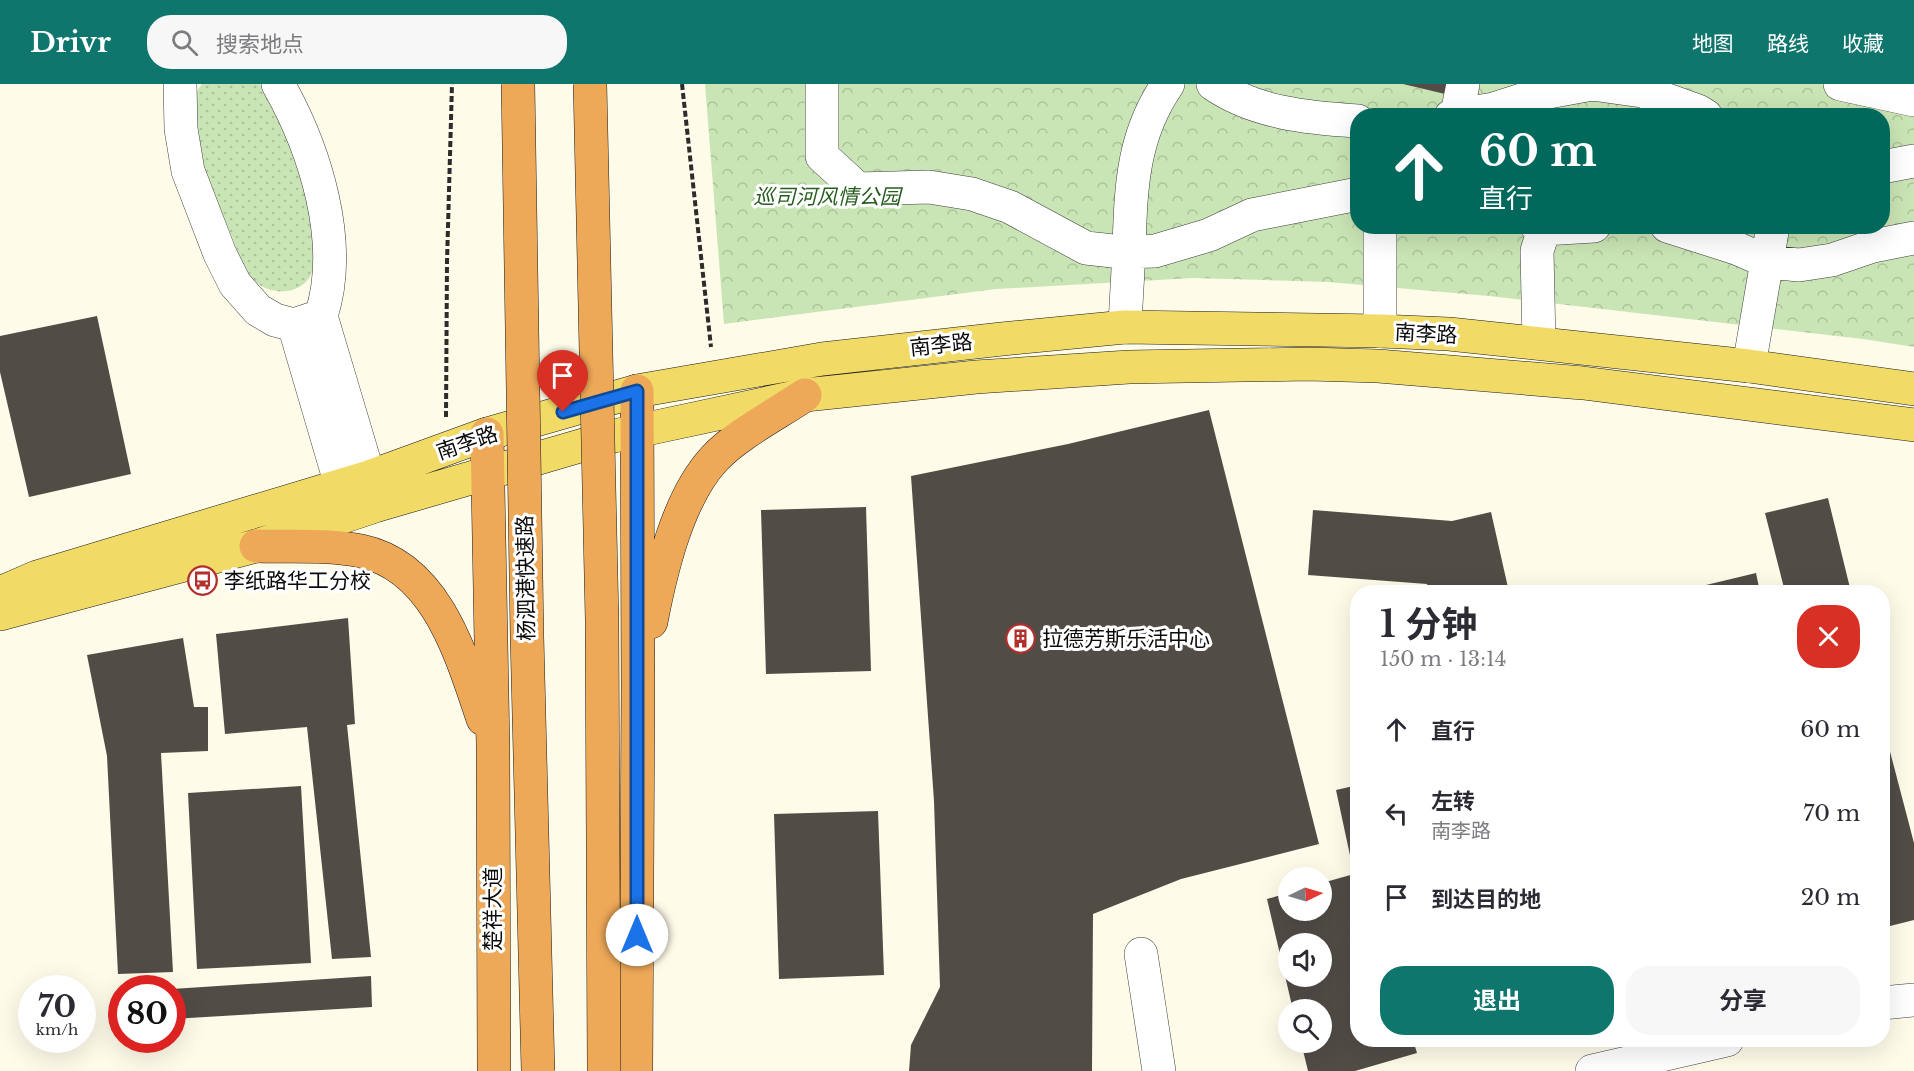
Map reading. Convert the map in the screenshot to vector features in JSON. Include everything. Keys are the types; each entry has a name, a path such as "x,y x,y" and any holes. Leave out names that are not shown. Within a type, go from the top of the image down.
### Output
{"highway":[{"name":"杨泗港快速路","path":"518,84 527,636 538,1071"},
{"path":"590,84 601,608 604,1071"},
{"path":"636,1071 637,391"},
{"path":"638,685 661,579 680,519 702,474 734,443 805,395"},
{"name":"楚祥大道","path":"487,434 493,746 494,1071"},
{"path":"256,546 360,550 383,557 407,573 443,616 460,654 493,746"}],"main road":[{"name":"南李路","path":"0,593 37,577 355,481 487,434 637,391 822,358 1125,327 1380,331 1449,334 1539,343 1749,366 1914,388"},
{"name":"南李路","path":"0,614 256,546 375,506 637,431 805,395 976,377 1129,367 1308,364 1378,366 1583,383 1914,425"}],"street":[{"path":"180,84 181,129 188,171 220,254 235,284 253,305 275,320 308,321"},
{"path":"278,84 304,141 317,177 326,217 330,278 328,297 308,321"},
{"path":"822,84 822,156 858,189 929,187 972,194 1010,207 1086,248 1155,251 1209,235 1252,215 1350,196"},
{"path":"1125,327 1131,193 1136,156 1155,102 1168,84"},
{"path":"1213,84 1263,108 1307,118 1350,121"},
{"path":"1506,108 1530,106 1592,84 1642,91 1690,108"},
{"path":"1840,84 1914,100"},
{"path":"1457,105 1485,108"},
{"path":"1890,166 1914,161"},
{"path":"1380,234 1380,331"},
{"path":"1539,343 1538,251 1545,234"},
{"path":"1691,234 1736,248 1768,262 1799,265 1832,260 1873,246 1914,238"},
{"path":"1749,366 1772,234"},
{"path":"308,321 355,481"},
{"path":"1141,954 1159,1071"},
{"path":"1890,1002 1914,1000"},
{"path":"1592,1071 1697,1047"}],"path":[{"path":"443,451 447,407 447,262 452,84"},
{"path":"682,84 714,378"}],"green space":[{"path":"202,84 260,84 267,93 297,165 314,227 316,255 310,276 295,289 280,291 264,288 251,277 241,260 209,181 196,136 193,115 195,98"},
{"name":"巡司河风情公园","path":"705,84 1840,84 1914,100 1914,347 1863,339 1489,296 1328,282 1193,278 996,289 724,324"}],"building":[{"path":"1403,84 1447,84 1445,94"},
{"path":"97,316 131,474 29,497 0,372 0,336"},
{"name":"拉德芳斯乐活中心","path":"1209,410 1319,844 1181,879 1093,914 1092,1071 909,1071 911,1045 940,987 934,801 911,476 1068,444"},
{"path":"1828,498 1849,585 1783,585 1765,513"},
{"path":"866,507 871,671 766,674 761,510"},
{"path":"1313,510 1452,521 1491,512 1507,585 1427,585 1308,575"},
{"path":"1756,573 1759,585 1706,585"},
{"path":"348,618 355,724 347,725 371,957 332,959 307,727 225,734 216,634"},
{"path":"183,638 194,707 208,707 208,751 161,753 173,972 118,974 107,756 87,655"},
{"path":"1890,752 1914,843 1914,920 1890,926"},
{"path":"301,786 311,963 197,969 188,793"},
{"path":"1350,787 1350,855 1336,790"},
{"path":"878,811 884,975 779,979 774,814"},
{"path":"1350,875 1350,1047 1415,1047 1417,1053 1355,1071 1308,1071 1304,1053 1332,1053 1332,999 1290,999 1288,987 1332,987 1332,933 1278,933 1278,946 1267,899 1278,896 1278,921 1332,921 1332,880"},
{"path":"371,976 372,1007 186,1018 186,988"}],"place":[{"name":"李纸路华工分校","path":"203,581"},
{"name":"拉德芳斯乐活中心","path":"1021,639"}],"route":[{"path":"563,412 637,391 637,935"}]}
